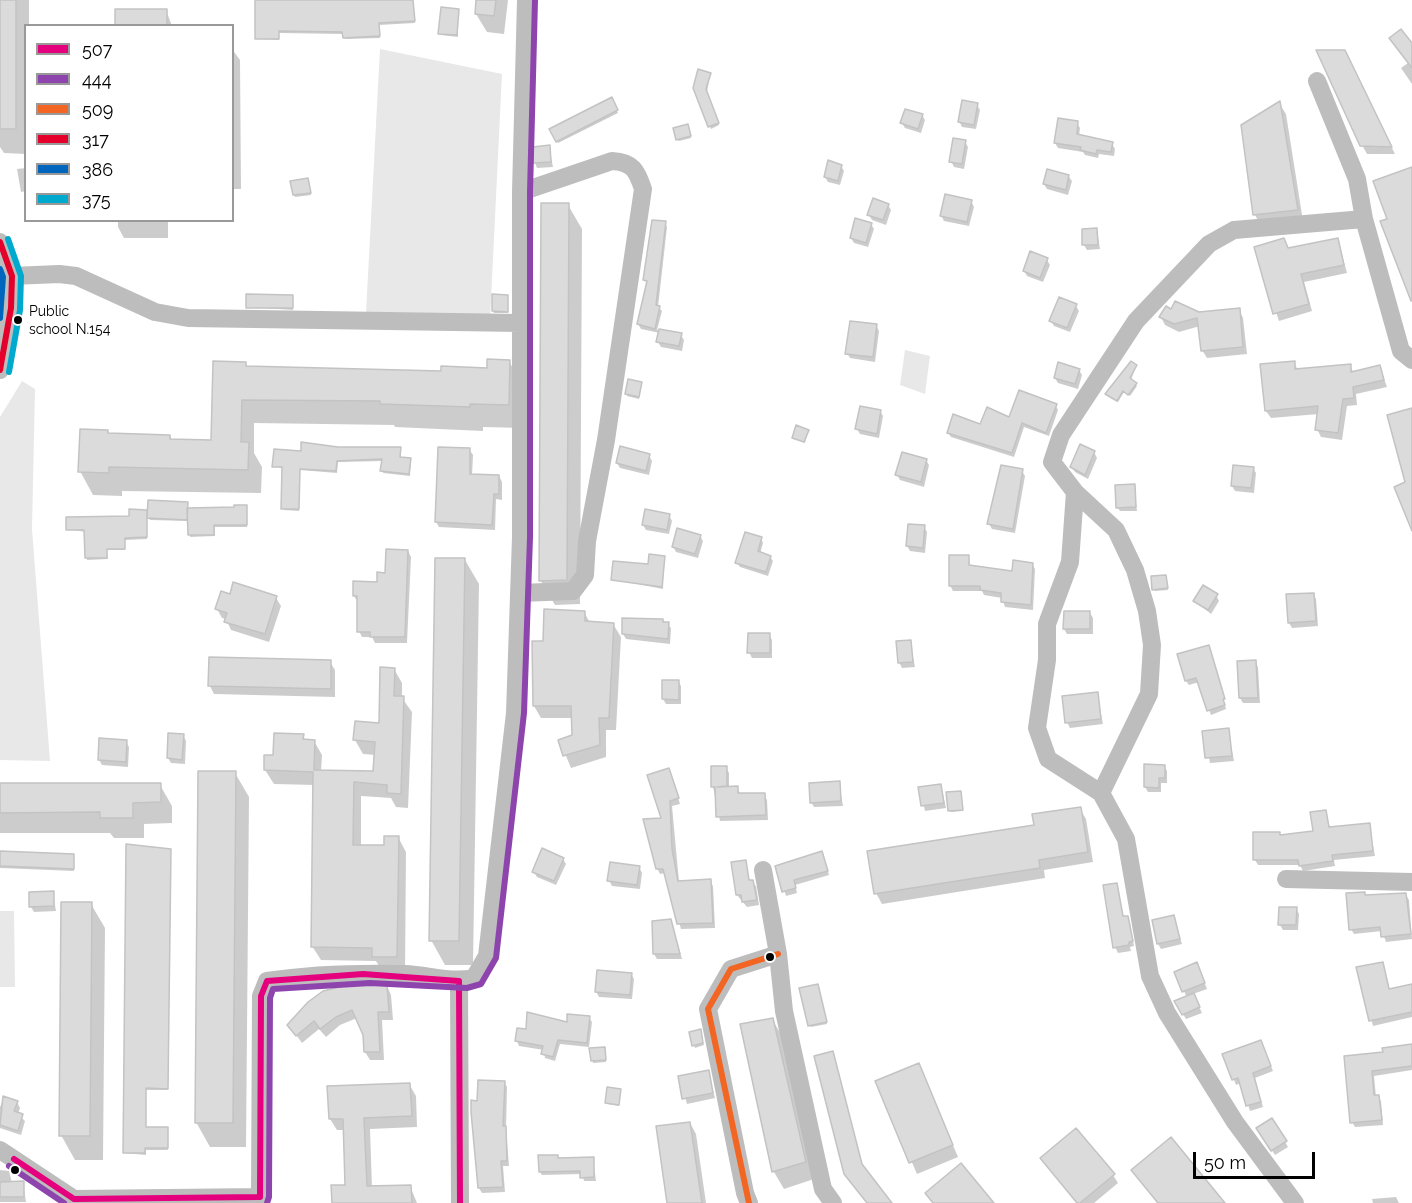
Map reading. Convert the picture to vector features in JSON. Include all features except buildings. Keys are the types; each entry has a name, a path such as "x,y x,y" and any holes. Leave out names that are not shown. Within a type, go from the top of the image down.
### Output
{"street":[{"path":"0,1150 74,1199 260,1200 261,996 267,981 297,976 406,974 459,981 474,978 487,956 515,713 519,593 521,192 525,0"},
{"path":"1317,81 1357,179 1364,219 1401,351 1412,360"},
{"path":"519,593 573,591 585,575 586,542 606,440 643,189 636,170 625,162 612,161 521,192"},
{"path":"1101,794 1149,694 1152,645 1147,611 1136,570 1116,530 1075,492 1052,462 1061,435 1136,321 1209,244 1234,230 1364,219"},
{"path":"0,242 12,276 11,308 0,370"},
{"path":"12,276 59,273 75,276 155,312 188,318 520,323"},
{"path":"1075,492 1070,562 1047,624 1047,660 1038,728 1048,759 1101,794 1126,839 1150,976 1167,1013 1235,1122 1294,1203"},
{"path":"763,870 778,954 783,1011 823,1189 833,1203"},
{"path":"1286,879 1412,882"},
{"path":"749,1203 745,1193 708,1009 731,969 778,954"},
{"path":"459,981 460,1203"}],"shaded area":[{"path":"380,49 502,74 490,320 366,313"},
{"path":"905,350 930,356 925,394 900,385"},
{"path":"22,381 35,389 32,529 50,761 0,760 0,417"},
{"path":"0,911 14,911 15,987 0,987"}],"transit line":[{"name":"444","path":"267,1203 269,1197 270,998 273,989 370,983 467,988 481,984 496,958 524,713 530,537 530,192 535,0"},
{"name":"375","path":"8,239 21,276 20,310 9,372"},
{"name":"317","path":"0,242 12,276 11,308 0,370"},
{"name":"386","path":"0,269 3,277 0,318"},
{"name":"509","path":"749,1203 708,1009 731,969 778,954"},
{"name":"507","path":"14,1159 74,1199 260,1197 261,996 267,981 363,974 459,981"},
{"name":"507","path":"459,981 460,1203"},
{"name":"444","path":"9,1166 64,1203"}],"place":[{"name":"Public school N.154","path":"18,320"}]}
